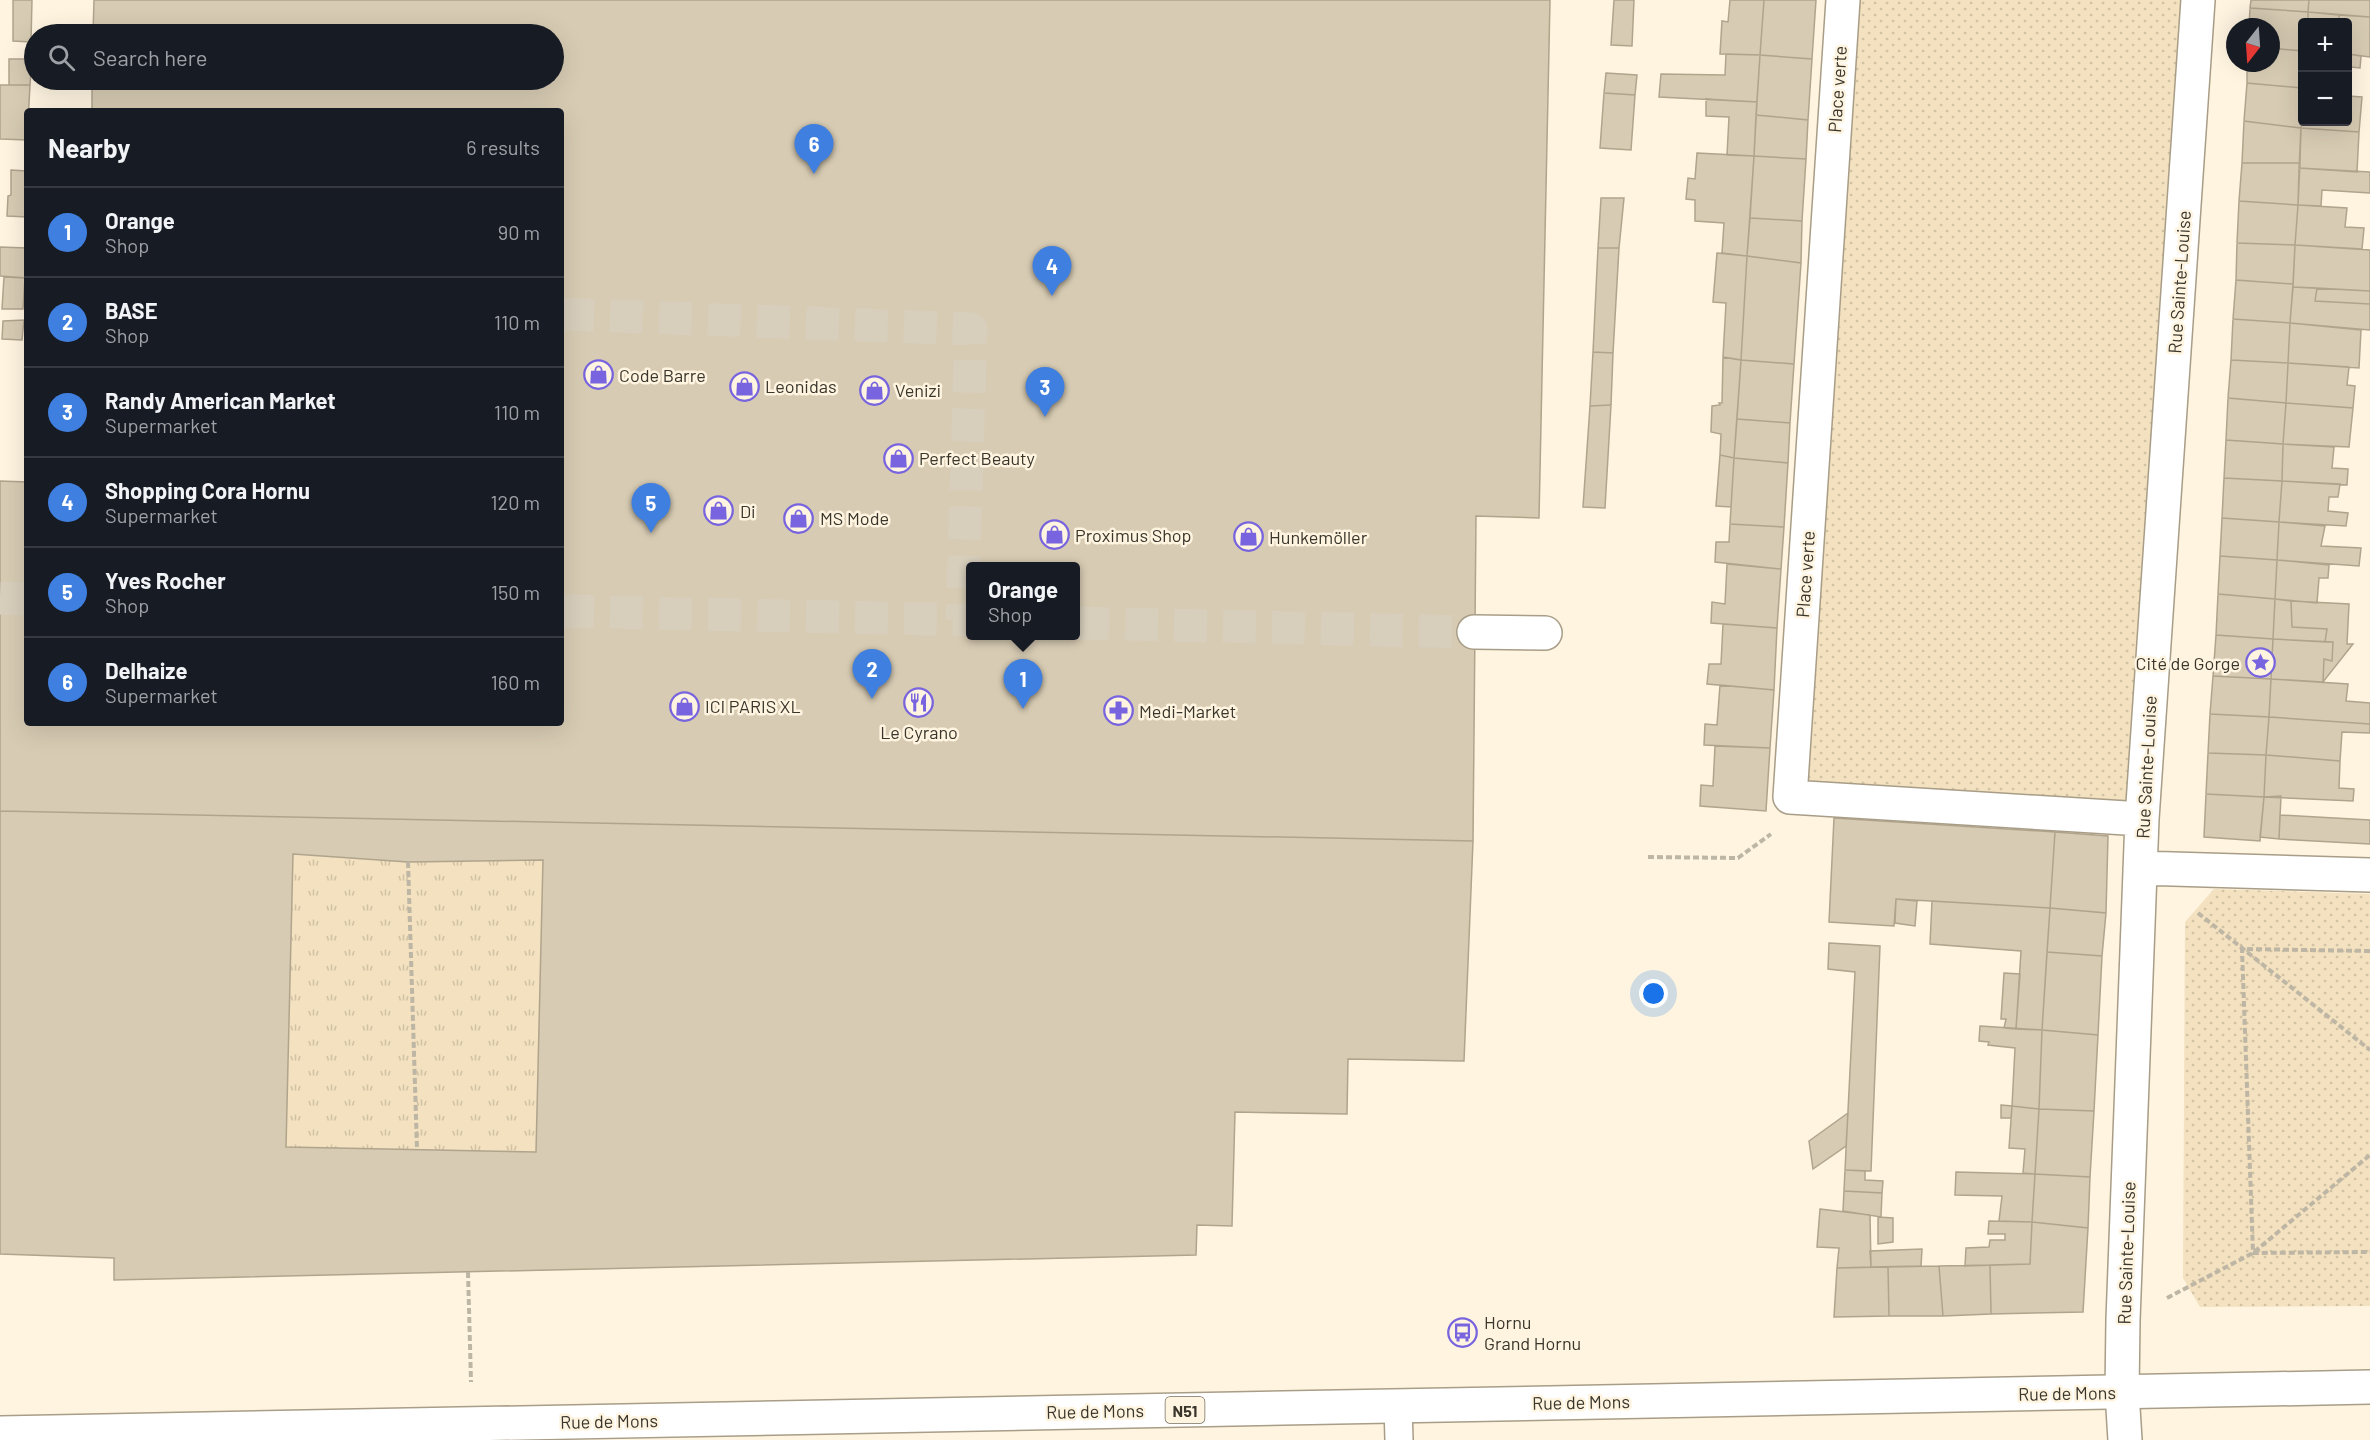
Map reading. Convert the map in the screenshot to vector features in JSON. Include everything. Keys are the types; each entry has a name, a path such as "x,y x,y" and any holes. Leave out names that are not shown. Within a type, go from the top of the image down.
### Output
{"street":[{"name":"Place verte","path":"1790,797 1843,0"},
{"name":"Rue Sainte-Louise","path":"2125,1440 2122,1392 2123,1320 2142,819 2198,0"},
{"path":"1474,632 1545,633"},
{"path":"1790,797 2142,819"},
{"path":"2140,868 2370,875"},
{"name":"Rue de Mons","path":"0,1433 2370,1387"}],"lane":[{"path":"1398,1405 1399,1440"}],"path":[{"path":"1648,857 1738,858 1775,832 1790,797"},
{"path":"408,862 417,1149"},
{"path":"2196,912 2370,1050"},
{"path":"2242,949 2253,1253"},
{"path":"2242,949 2370,951"},
{"path":"2123,1320 2253,1253 2370,1155"},
{"path":"2253,1253 2370,1252"},
{"path":"468,1272 472,1424"}],"green space":[{"path":"1843,0 2198,0 2142,819 1790,797"},
{"path":"293,854 408,862 543,860 536,1152 286,1147"},
{"path":"2214,889 2370,894 2370,1306 2200,1307 2183,1278 2185,922"}],"building":[{"path":"13,0 32,0 31,24 24,24 24,42 13,41"},
{"path":"94,0 1550,0 1539,518 1476,516 1473,841 0,811 0,481 24,482 24,726 564,726 564,108 92,108 92,90 564,90 564,24 93,24"},
{"path":"1614,0 1634,0 1632,46 1611,45"},
{"path":"1730,0 1764,0 1760,55 1720,54 1722,21 1728,22"},
{"path":"1764,0 1816,0 1812,59 1760,55"},
{"path":"2251,0 2309,0 2308,12 2250,8"},
{"path":"2309,0 2370,0 2370,17 2308,12"},
{"path":"2250,8 2308,12 2308,18 2298,18 2298,51 2280,49 2280,18 2249,18"},
{"path":"2308,12 2339,15 2339,18 2308,18"},
{"path":"2339,15 2370,17 2370,57 2352,55 2352,18 2339,18"},
{"path":"2280,49 2298,51 2298,88 2247,83 2247,72 2280,72"},
{"path":"1726,54 1760,55 1757,102 1659,97 1661,74 1725,75"},
{"path":"1760,55 1812,59 1808,120 1756,115"},
{"path":"2352,55 2361,56 2360,68 2352,67"},
{"path":"9,59 24,59 24,85 9,85"},
{"path":"1606,73 1637,75 1635,95 1604,93"},
{"path":"2247,83 2298,88 2298,126 2301,128 2244,121"},
{"path":"0,85 24,85 24,90 30,90 29,108 24,108 24,140 0,139"},
{"path":"1604,93 1635,95 1631,150 1600,148"},
{"path":"2352,96 2362,97 2359,132 2301,128 2301,126 2352,126"},
{"path":"1706,99 1757,102 1754,156 1727,155 1729,117 1706,116"},
{"path":"1756,115 1808,120 1806,159 1754,156"},
{"path":"2244,121 2301,128 2300,163 2242,163"},
{"path":"2301,128 2359,132 2357,172 2299,168"},
{"path":"1697,153 1754,156 1747,256 1722,253 1724,223 1695,221 1695,200 1686,199 1688,178 1695,179"},
{"path":"1754,156 1806,159 1802,221 1750,218"},
{"path":"2242,163 2300,163 2298,205 2239,201"},
{"path":"2299,168 2370,172 2370,193 2322,190 2321,206 2298,205"},
{"path":"11,170 24,171 24,217 7,216 8,196 11,195"},
{"path":"1601,198 1624,198 1619,248 1598,248"},
{"path":"2239,201 2298,205 2295,245 2237,243"},
{"path":"2298,205 2347,208 2345,227 2364,228 2362,249 2295,245"},
{"path":"1750,218 1802,221 1801,263 1747,256"},
{"path":"2237,243 2295,245 2293,284 2236,280"},
{"path":"2295,245 2370,250 2370,291 2293,287"},
{"path":"0,247 24,248 24,278 0,276"},
{"path":"1598,248 1619,248 1613,353 1593,352"},
{"path":"1717,253 1747,256 1741,360 1723,357 1726,303 1713,302"},
{"path":"1747,256 1801,263 1794,364 1741,360"},
{"path":"4,277 24,278 23,309 2,309"},
{"path":"2236,280 2293,284 2290,323 2233,319"},
{"path":"2293,287 2317,288 2315,301 2370,304 2370,330 2290,323"},
{"path":"2317,288 2370,291 2370,304 2315,301"},
{"path":"2233,319 2290,323 2288,363 2231,360"},
{"path":"24,320 22,340 2,339 3,321"},
{"path":"2290,323 2361,330 2359,368 2288,363"},
{"path":"1593,352 1613,353 1611,405 1590,406"},
{"path":"1723,357 1741,360 1734,458 1720,455 1721,434 1711,432 1712,406 1722,403"},
{"path":"1741,360 1794,364 1790,423 1737,419"},
{"path":"2231,360 2288,363 2286,403 2228,398"},
{"path":"2288,363 2349,367 2347,385 2355,386 2353,408 2286,403"},
{"path":"2228,398 2286,403 2283,444 2226,440"},
{"path":"2286,403 2353,408 2349,447 2283,444"},
{"path":"1611,405 1605,508 1583,507 1590,406"},
{"path":"1737,419 1790,423 1788,463 1734,458"},
{"path":"2226,440 2283,444 2282,481 2224,478"},
{"path":"2283,444 2334,447 2332,468 2348,469 2347,485 2282,481"},
{"path":"1720,455 1734,458 1731,507 1716,506"},
{"path":"1734,458 1788,463 1784,527 1730,524"},
{"path":"2224,478 2282,481 2279,522 2222,518"},
{"path":"2282,481 2340,484 2338,497 2329,497 2328,511 2348,513 2346,526 2279,522"},
{"path":"2222,518 2279,522 2277,560 2220,556"},
{"path":"2279,522 2325,526 2321,546 2361,548 2359,566 2277,560"},
{"path":"1730,524 1784,527 1781,569 1715,562 1716,542 1729,542"},
{"path":"2220,556 2277,560 2275,599 2218,594"},
{"path":"2277,560 2329,565 2328,578 2319,578 2317,603 2275,599"},
{"path":"1727,564 1781,569 1777,628 1711,623 1712,602 1725,604"},
{"path":"2218,594 2275,599 2273,639 2216,635"},
{"path":"2275,599 2291,601 2292,627 2327,629 2325,642 2273,639"},
{"path":"2291,601 2349,604 2347,644 2353,644 2323,682 2324,659 2332,661 2333,642 2325,642 2327,629 2292,627"},
{"path":"1723,624 1777,628 1774,690 1707,684 1709,664 1721,664"},
{"path":"2216,635 2273,639 2271,679 2213,676"},
{"path":"2273,639 2333,642 2332,661 2324,659 2323,682 2271,679"},
{"path":"2213,676 2271,679 2269,717 2210,714"},
{"path":"2271,679 2348,684 2346,701 2370,703 2370,724 2269,717"},
{"path":"1720,685 1774,690 1770,748 1704,745 1705,724 1717,725"},
{"path":"2210,714 2269,717 2266,755 2208,753"},
{"path":"2269,717 2370,724 2370,733 2342,732 2340,761 2266,755"},
{"path":"1715,746 1770,748 1766,811 1700,806 1701,785 1713,786"},
{"path":"2208,753 2266,755 2264,797 2206,794"},
{"path":"2266,755 2340,761 2339,788 2354,789 2353,801 2264,797"},
{"path":"2206,794 2264,797 2260,841 2204,837"},
{"path":"2281,796 2279,839 2260,837 2264,797"},
{"path":"0,811 1473,841 1464,1061 1348,1059 1347,1114 1235,1112 1232,1226 1197,1225 1196,1255 114,1280 114,1258 0,1254","holes":["293,854 408,862 543,860 536,1152 286,1147"]},
{"path":"2280,815 2370,820 2370,844 2279,839"},
{"path":"1834,818 2055,832 2050,908 1896,899 1894,926 1829,922"},
{"path":"2055,832 2108,836 2106,913 2050,908"},
{"path":"1896,899 1917,901 1915,926 1895,923"},
{"path":"1932,901 2050,908 2042,1030 2016,1029 2021,951 1930,944"},
{"path":"2050,908 2106,913 2102,956 2047,952"},
{"path":"1829,943 1880,946 1871,1171 1845,1170 1855,972 1828,969"},
{"path":"2047,952 2102,956 2098,1035 2042,1030"},
{"path":"2004,973 2020,974 2016,1029 2004,1028 2006,1019 2001,1019"},
{"path":"1980,1026 2042,1030 2039,1109 2012,1106 2015,1048 1988,1045 1989,1042 1979,1041"},
{"path":"2042,1030 2098,1035 2094,1111 2039,1109"},
{"path":"2001,1105 2012,1106 2011,1118 2001,1118"},
{"path":"2012,1106 2039,1109 2035,1174 2023,1173 2025,1149 2009,1148"},
{"path":"2039,1109 2094,1111 2090,1177 2035,1174"},
{"path":"1848,1113 1846,1146 1813,1169 1809,1141"},
{"path":"1845,1170 1865,1171 1865,1180 1883,1181 1882,1193 1844,1191"},
{"path":"1956,1172 2035,1174 2032,1222 1999,1221 2002,1196 1955,1195"},
{"path":"2035,1174 2090,1177 2088,1228 2032,1222"},
{"path":"1844,1191 1882,1193 1881,1217 1843,1211"},
{"path":"1820,1209 1870,1215 1871,1267 1837,1268 1839,1248 1817,1247"},
{"path":"1878,1217 1893,1218 1893,1242 1878,1244"},
{"path":"1989,1221 2032,1222 2030,1264 1965,1266 1966,1248 1989,1247 1990,1240 2005,1240 2005,1234 1988,1234"},
{"path":"2032,1222 2088,1228 2083,1312 1991,1314 1990,1265 2030,1264"},
{"path":"1922,1249 1921,1266 1871,1267 1870,1251"},
{"path":"1990,1265 1991,1314 1943,1316 1939,1266"},
{"path":"1939,1266 1943,1316 1889,1316 1888,1267"},
{"path":"1888,1267 1889,1316 1834,1317 1837,1268"}],"tunnel":[{"path":"564,314 971,329 962,620"},
{"path":"0,598 24,599"},
{"path":"564,611 966,620"},
{"path":"1080,623 1474,632"}],"place":[{"name":"Delhaize","path":"814,174"},
{"name":"Shopping Cora Hornu","path":"1052,296"},
{"name":"Code Barre","path":"598,375"},
{"name":"Leonidas","path":"744,386"},
{"name":"Venizi","path":"874,390"},
{"name":"Randy American Market","path":"1045,417"},
{"name":"Perfect Beauty","path":"898,458"},
{"name":"Di","path":"719,511"},
{"name":"MS Mode","path":"799,518"},
{"name":"Yves Rocher","path":"651,533"},
{"name":"Proximus Shop","path":"1054,535"},
{"name":"Hunkemöller","path":"1248,537"},
{"name":"Cité de Gorge","path":"2261,663"},
{"name":"BASE","path":"872,699"},
{"name":"Le Cyrano","path":"919,703"},
{"name":"ICI PARIS XL","path":"684,706"},
{"name":"Orange","path":"1023,709"},
{"name":"Medi-Market","path":"1118,711"},
{"name":"Hornu Grand Hornu","path":"1463,1332"}]}
